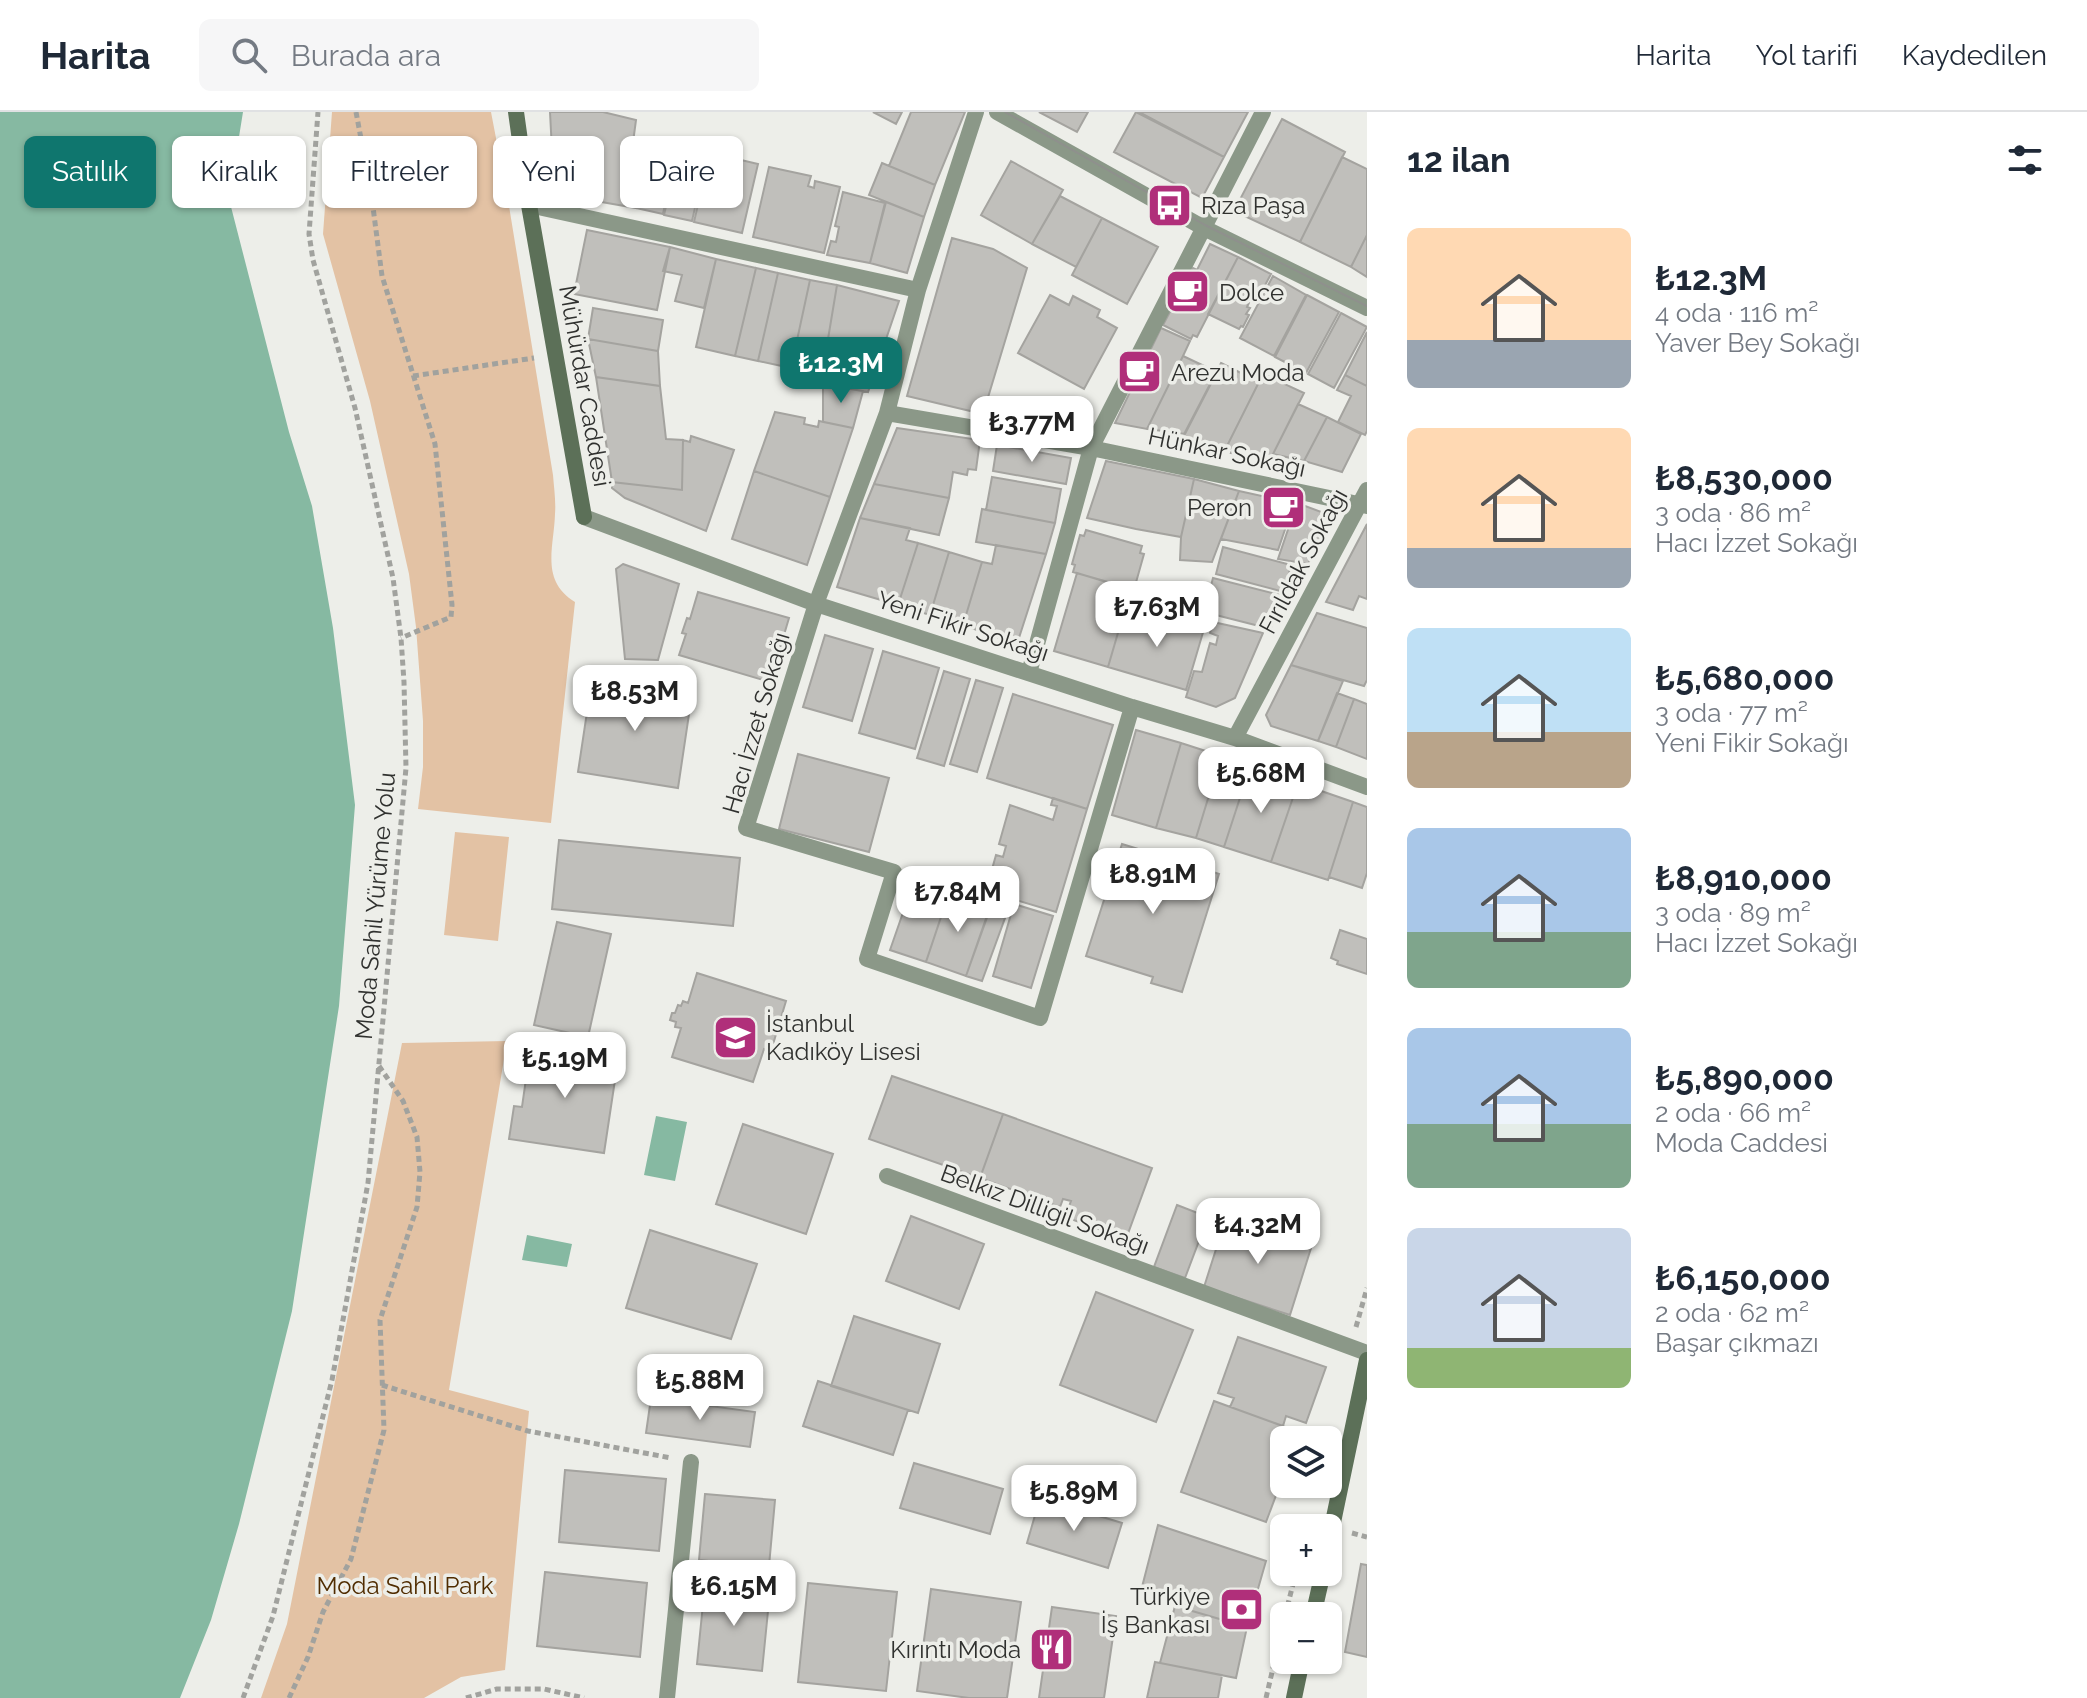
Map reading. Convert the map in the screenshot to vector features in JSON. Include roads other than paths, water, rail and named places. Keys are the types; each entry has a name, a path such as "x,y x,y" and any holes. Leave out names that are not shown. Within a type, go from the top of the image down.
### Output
{"street":[{"name":"Mühürdar Caddesi","path":"516,112 519,136"},
{"path":"816,604 887,413 918,290 976,112"},
{"path":"997,112 1204,228 1367,308"},
{"path":"1029,673 1091,448 1263,112"},
{"name":"Mühürdar Caddesi","path":"530,208 584,517 816,604"},
{"path":"543,208 918,290"},
{"name":"Hünkar Sokağı","path":"887,413 1365,500"},
{"name":"Fırıldak Sokağı","path":"1235,738 1365,500"},
{"name":"Yeni Fikir Sokağı","path":"816,604 1235,738 1367,787"},
{"name":"Hacı İzzet Sokağı","path":"816,604 746,828 894,872 867,959 1040,1018 1132,707"},
{"name":"Belkız Dilligil Sokağı","path":"887,1176 1367,1353"},
{"path":"1335,1514 1367,1360"},
{"path":"667,1698 691,1462"},
{"path":"1294,1698 1299,1674"}],"tram line":[{"path":"1005,112 1205,225 1367,306"}],"place":[{"name":"Rıza Paşa","path":"1170,205"},
{"name":"Dolce","path":"1188,292"},
{"name":"Arezu Moda","path":"1140,372"},
{"name":"Peron","path":"1283,507"},
{"name":"İstanbul Kadıköy Lisesi","path":"735,1037"},
{"name":"Türkiye İş Bankası","path":"1241,1610"},
{"name":"Kırıntı Moda","path":"1052,1649"}],"park label":[{"name":"Moda Sahil Park","path":"405,1585"}]}
